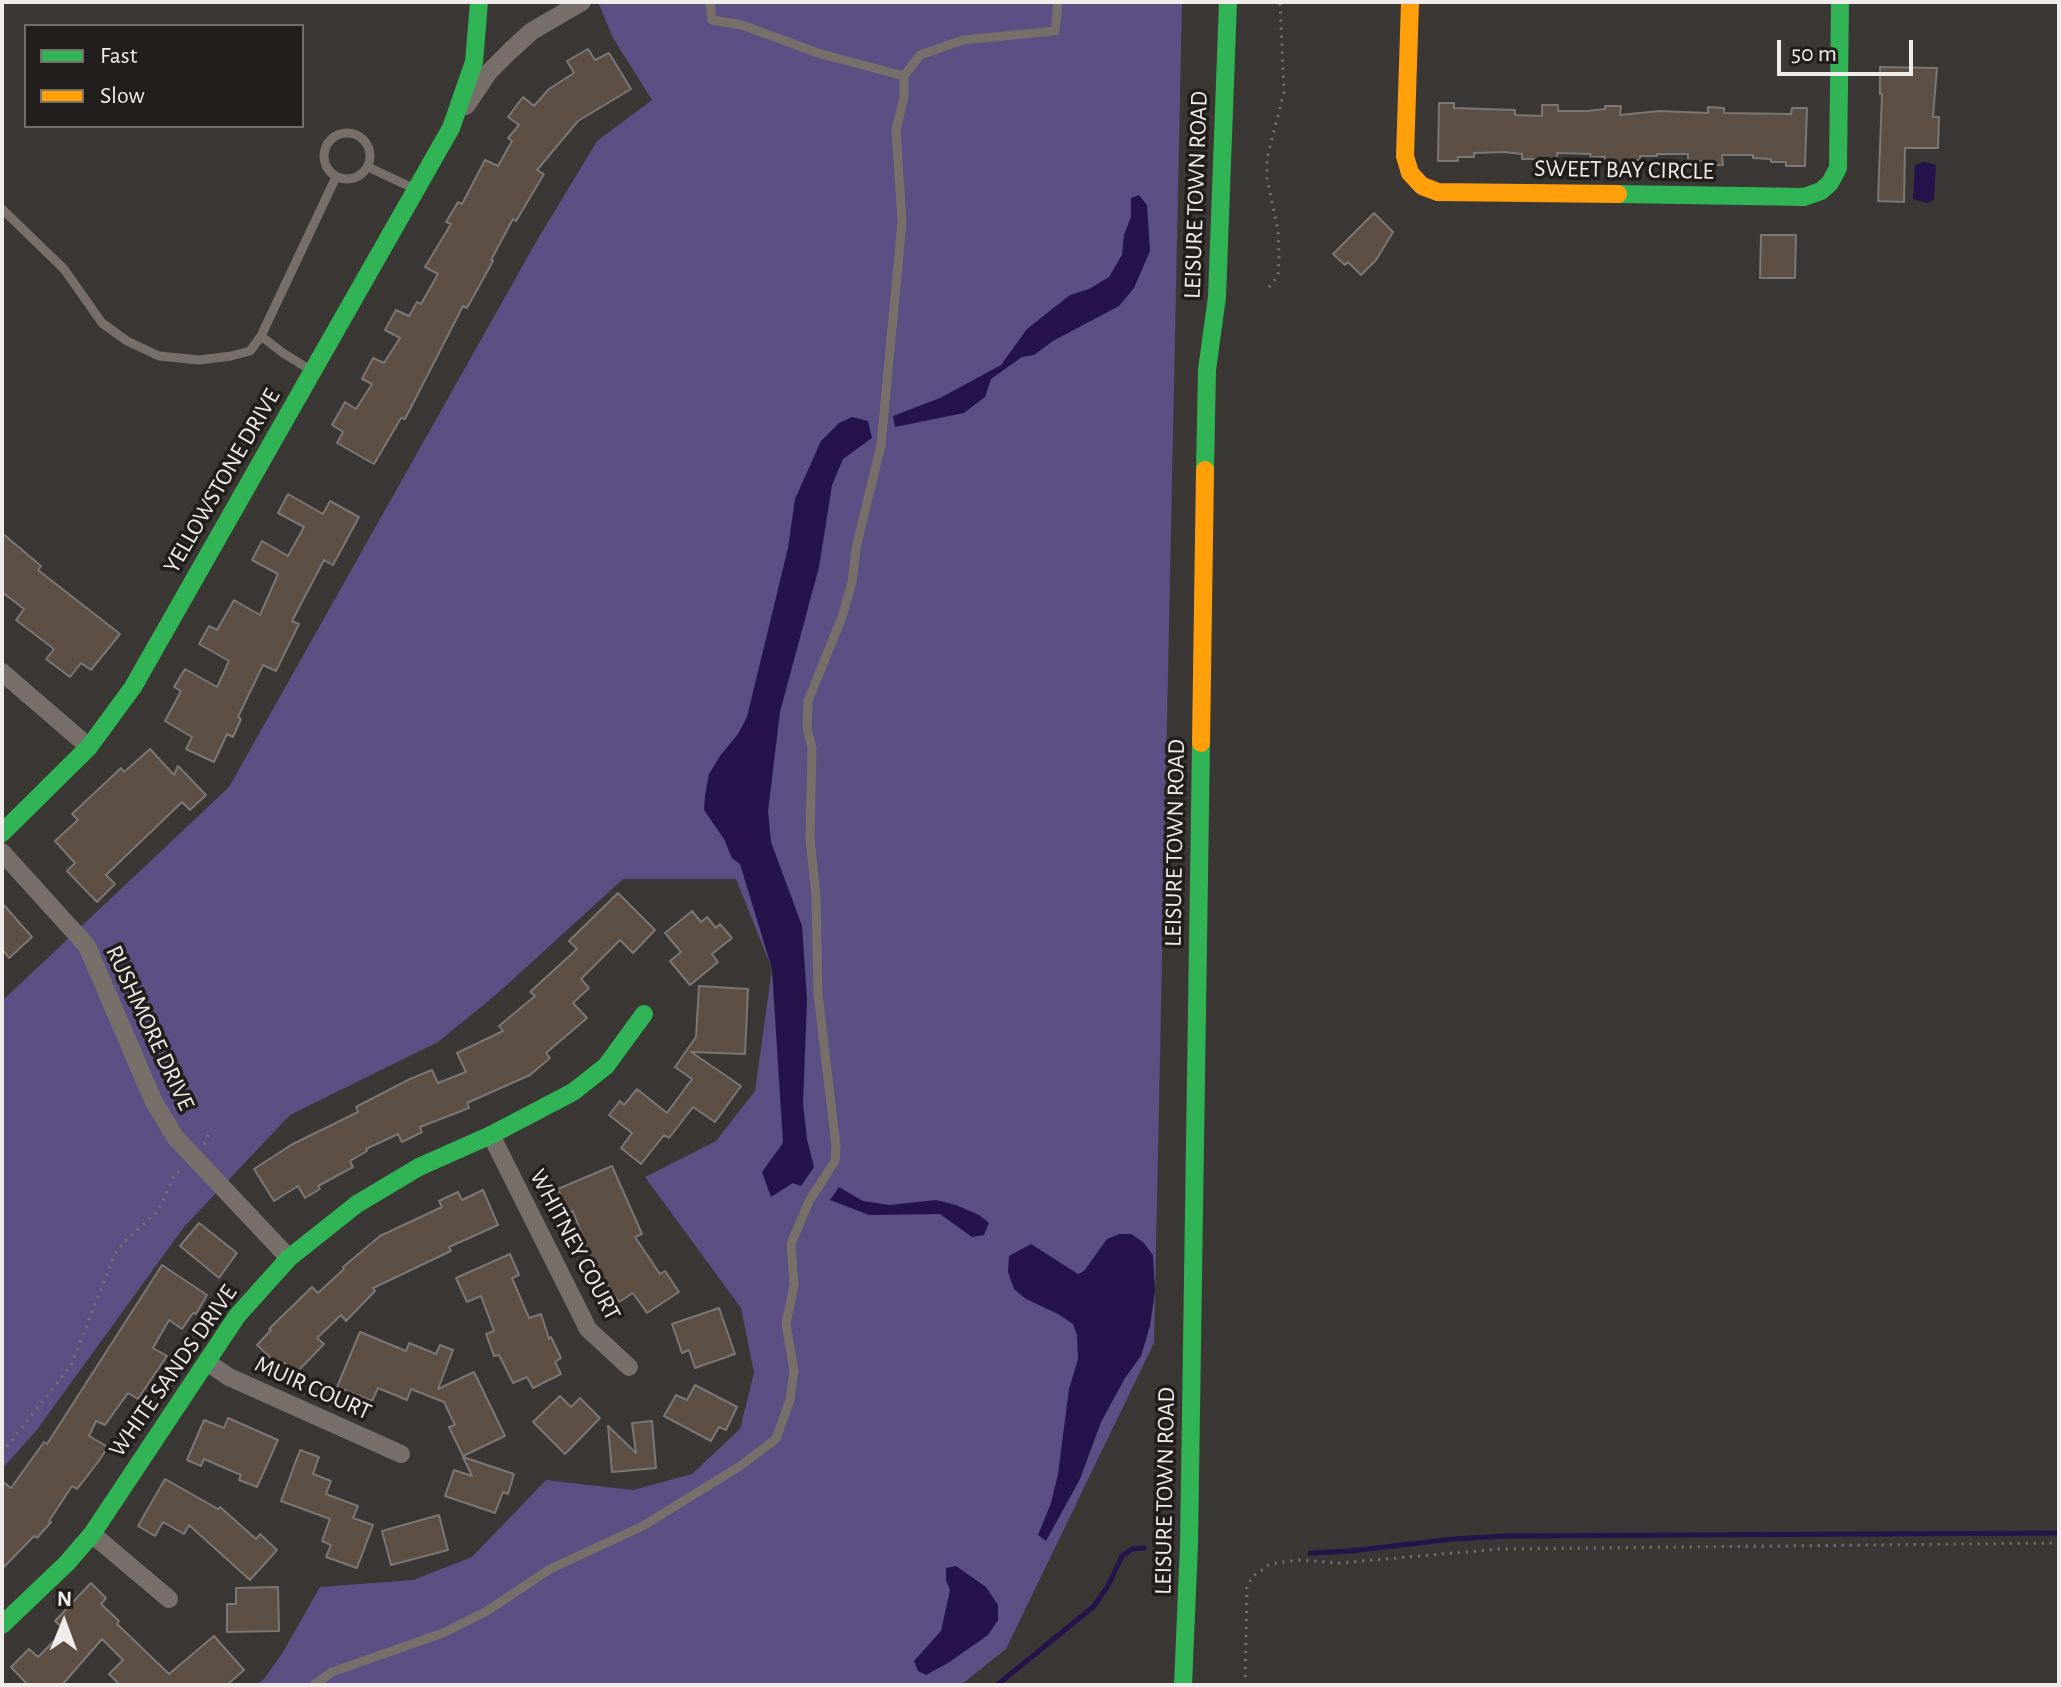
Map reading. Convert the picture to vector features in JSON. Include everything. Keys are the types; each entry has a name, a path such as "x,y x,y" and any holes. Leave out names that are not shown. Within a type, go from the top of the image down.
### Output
{"street":[{"name":"YELLOWSTONE DRIVE","path":"451,128 474,62 479,2"},
{"name":"YELLOWSTONE DRIVE","path":"2,833 89,747 133,687 415,189 489,72 532,31 582,2"},
{"name":"LEISURE TOWN ROAD","path":"1183,1685 1189,1545 1207,370 1217,297 1228,2"},
{"name":"SWEET BAY CIRCLE","path":"1410,2 1405,156 1410,173 1422,186 1438,192 1804,197 1821,191 1830,183 1838,168 1840,2"},
{"path":"2,672 89,747"},
{"name":"RUSHMORE DRIVE","path":"2,852 87,946 153,1100 175,1137 289,1258"},
{"name":"WHITE SANDS DRIVE","path":"2,1625 67,1563 92,1534 237,1316 289,1258 357,1204 419,1167 491,1135 573,1092 606,1066 644,1014"},
{"name":"WHITNEY COURT","path":"491,1135 588,1329 629,1367"},
{"name":"MUIR COURT","path":"207,1362 229,1377 401,1454"},
{"path":"92,1534 169,1599"}],"lane":[{"path":"710,2 712,20 742,25 818,53 904,76"},
{"path":"314,1685 332,1672 443,1633 487,1611 550,1569 643,1526 740,1466 776,1439 790,1400 794,1371 786,1324 794,1285 791,1244 809,1201 835,1161 836,1146 818,994 816,896 810,839 812,748 807,728 808,701 842,617 852,582 856,548 881,445 902,222 896,130 904,97 904,76 920,55 963,40 1055,31 1058,2"},
{"path":"350,133 364,140 370,153 368,167 357,178 336,177 330,172 324,157 329,142 350,133"},
{"path":"368,167 415,189"},
{"path":"2,209 64,269 102,323 127,341 159,356 199,360 250,351 261,336 336,177"},
{"path":"261,336 312,370"}],"path":[{"path":"1269,287 1278,276 1279,256 1278,230 1267,179 1267,158 1284,92 1280,2"},
{"path":"202,1147 210,1131"},
{"path":"2,1453 71,1365 114,1256 123,1243 158,1211 175,1174 183,1167"},
{"path":"1245,1685 1247,1588 1252,1577 1270,1564 1298,1560 1340,1563 1499,1549 2059,1543"}],"shaded area":[{"path":"598,2 1182,2 1154,1343 1006,1649 961,1685 256,1685 283,1652 320,1587 413,1580 472,1557 546,1480 633,1490 692,1474 740,1429 754,1373 741,1308 645,1177 716,1141 755,1091 772,969 736,879 623,879 498,993 438,1042 290,1115 184,1227 36,1431 2,1469 2,1001 229,787 536,242 597,141 652,100 613,38"},
{"path":"1925,162 1936,165 1934,200 1927,203 1913,199 1915,165"},
{"path":"1139,195 1147,205 1150,251 1134,288 1119,306 1053,341 1034,355 1022,357 991,379 985,397 964,413 895,427 893,416 940,398 1001,365 1027,329 1070,295 1089,289 1109,277 1122,255 1124,235 1131,217 1131,198"},
{"path":"852,417 868,421 872,438 843,459 832,485 819,567 780,712 768,811 771,842 802,926 807,999 803,1104 814,1167 801,1186 793,1183 771,1197 762,1172 783,1143 772,969 740,864 732,858 724,839 704,810 705,796 709,774 747,717 788,548 795,499 821,441 839,423"},
{"path":"839,1187 863,1201 889,1205 936,1200 956,1205 989,1223 984,1235 972,1237 940,1214 869,1215 830,1200"},
{"path":"1119,1234 1131,1234 1143,1242 1153,1255 1155,1291 1150,1326 1141,1356 1101,1422 1080,1479 1046,1541 1038,1535 1058,1474 1069,1389 1078,1359 1077,1335 1073,1324 1026,1299 1014,1289 1008,1272 1009,1256 1031,1244 1078,1274 1084,1271 1107,1239"},
{"path":"956,1566 986,1587 998,1605 998,1620 988,1635 926,1675 918,1671 914,1661 941,1631 950,1590 946,1568"}],"building":[{"path":"588,49 595,60 609,53 631,89 578,121 537,170 544,174 516,221 513,219 467,308 463,306 405,419 401,418 374,464 337,443 343,432 332,425 345,402 356,409 372,384 362,379 373,358 384,363 400,338 385,330 396,310 409,316 417,302 421,304 438,274 425,267 451,224 446,222 458,202 462,204 485,160 498,166 512,141 508,138 519,125 508,117 523,97 534,106 549,89 574,73 567,61"},
{"path":"1880,67 1937,68 1933,117 1939,117 1938,148 1905,148 1904,202 1878,201 1882,94"},
{"path":"1439,103 1454,103 1454,108 1515,110 1515,115 1542,116 1542,105 1558,105 1558,111 1621,106 1620,115 1659,111 1708,113 1708,107 1724,108 1724,113 1791,114 1792,108 1807,108 1805,166 1786,166 1786,162 1771,162 1771,159 1753,158 1753,155 1722,155 1723,165 1703,165 1703,161 1688,161 1688,154 1640,156 1640,160 1624,160 1624,164 1605,164 1605,157 1590,157 1591,154 1557,153 1557,162 1536,162 1536,159 1522,159 1522,154 1504,152 1474,153 1474,157 1458,157 1458,161 1438,161"},
{"path":"1374,213 1393,232 1376,260 1361,275 1348,262 1345,265 1333,254"},
{"path":"1761,235 1796,235 1795,278 1760,278"},
{"path":"288,494 323,514 330,501 359,517 333,565 324,560 292,621 299,624 276,671 263,665 238,717 241,719 233,737 227,734 214,762 186,749 192,737 165,721 181,691 174,687 185,669 217,687 229,661 199,644 209,626 217,630 234,600 260,615 278,574 252,560 262,541 288,556 304,527 278,513"},
{"path":"2,533 41,566 38,570 120,634 91,670 81,663 70,677 46,659 54,649 16,620 24,609 2,592"},
{"path":"150,749 174,775 178,766 206,795 190,810 182,802 106,875 115,884 97,902 67,871 75,863 55,841 78,820 72,814 121,768 124,772"},
{"path":"618,893 655,930 633,953 620,940 581,979 589,988 573,1003 587,1018 546,1053 550,1058 530,1075 467,1103 469,1108 420,1127 422,1132 402,1142 398,1134 366,1149 350,1161 353,1167 318,1186 320,1189 305,1198 298,1186 274,1201 254,1169 291,1145 358,1112 356,1107 410,1079 432,1070 438,1083 466,1072 457,1053 503,1031 499,1026 535,996 530,992 577,949 569,941"},
{"path":"2,903 32,937 9,958 2,949"},
{"path":"692,911 701,922 707,917 716,928 720,924 732,938 712,954 718,962 690,985 670,961 681,952 665,933"},
{"path":"699,986 748,989 745,1054 691,1052 741,1086 715,1122 693,1107 669,1138 664,1135 641,1164 621,1148 632,1133 609,1115 620,1101 624,1105 637,1089 667,1113 692,1079 675,1067 696,1037"},
{"path":"612,1166 642,1234 635,1237 660,1274 665,1271 679,1292 647,1313 633,1293 619,1302 599,1272 596,1273 573,1211 568,1213 558,1189"},
{"path":"483,1190 498,1225 449,1247 451,1251 373,1288 375,1291 346,1321 341,1315 317,1338 324,1344 296,1373 285,1363 276,1363 257,1345 312,1287 318,1293 380,1236 442,1207 439,1201 458,1192 462,1200"},
{"path":"199,1223 237,1253 219,1278 180,1246"},
{"path":"510,1254 519,1275 512,1278 529,1318 541,1314 549,1339 551,1337 561,1358 555,1362 561,1374 533,1388 527,1377 513,1383 499,1355 494,1356 486,1334 494,1331 481,1296 467,1302 456,1278"},
{"path":"162,1265 207,1295 182,1329 169,1320 153,1348 167,1356 138,1399 128,1393 105,1425 96,1421 89,1436 108,1447 98,1462 77,1489 72,1486 51,1522 37,1538 34,1536 2,1569 2,1481 11,1488 44,1442 47,1444"},
{"path":"719,1308 735,1354 695,1368 689,1350 682,1353 672,1324"},
{"path":"360,1332 406,1351 409,1343 436,1354 440,1345 453,1350 438,1389 474,1372 505,1436 463,1456 449,1427 455,1425 444,1402 411,1389 407,1400 378,1388 372,1401 337,1387"},
{"path":"695,1385 737,1407 726,1430 719,1427 711,1441 664,1416 676,1395 687,1400"},
{"path":"560,1396 571,1407 580,1398 600,1418 565,1454 533,1422"},
{"path":"228,1418 278,1440 257,1487 239,1480 241,1475 204,1459 201,1466 187,1460 204,1420 224,1428"},
{"path":"652,1421 656,1468 612,1472 608,1426 636,1453 632,1423"},
{"path":"300,1450 319,1457 313,1474 331,1481 326,1494 358,1506 353,1518 373,1525 357,1568 326,1557 331,1545 322,1541 330,1519 281,1501"},
{"path":"463,1457 514,1474 508,1494 503,1492 495,1513 445,1496 454,1470 472,1476"},
{"path":"165,1479 218,1509 220,1507 256,1539 260,1534 277,1550 250,1580 189,1525 184,1534 163,1522 155,1536 138,1526"},
{"path":"439,1515 448,1550 391,1565 382,1531"},
{"path":"91,1583 106,1598 101,1604 119,1621 117,1624 169,1674 214,1636 244,1670 227,1685 120,1685 109,1674 123,1660 102,1639 62,1685 28,1685 11,1667 29,1649 38,1657 65,1630 55,1621"},
{"path":"278,1587 279,1631 227,1632 227,1604 236,1604 236,1588"}],"waterway":[{"path":"1310,1553 1506,1536 2059,1533"},
{"path":"997,1685 1093,1607 1108,1586 1122,1556 1132,1549 1144,1548"}],"traffic: fast":[{"path":"2,833 89,747 133,687 451,128 474,62 479,2"},
{"path":"1205,470 1207,370 1217,297 1228,2"},
{"path":"1618,194 1804,197 1821,191 1830,183 1838,168 1840,2"},
{"path":"1183,1685 1189,1545 1201,743"},
{"path":"2,1625 67,1563 92,1534 237,1316 289,1258 357,1204 419,1167 491,1135 573,1092 606,1066 644,1014"}],"traffic: slow":[{"path":"1410,2 1405,156 1410,173 1422,186 1438,192 1618,194"},
{"path":"1201,743 1205,470"}]}
